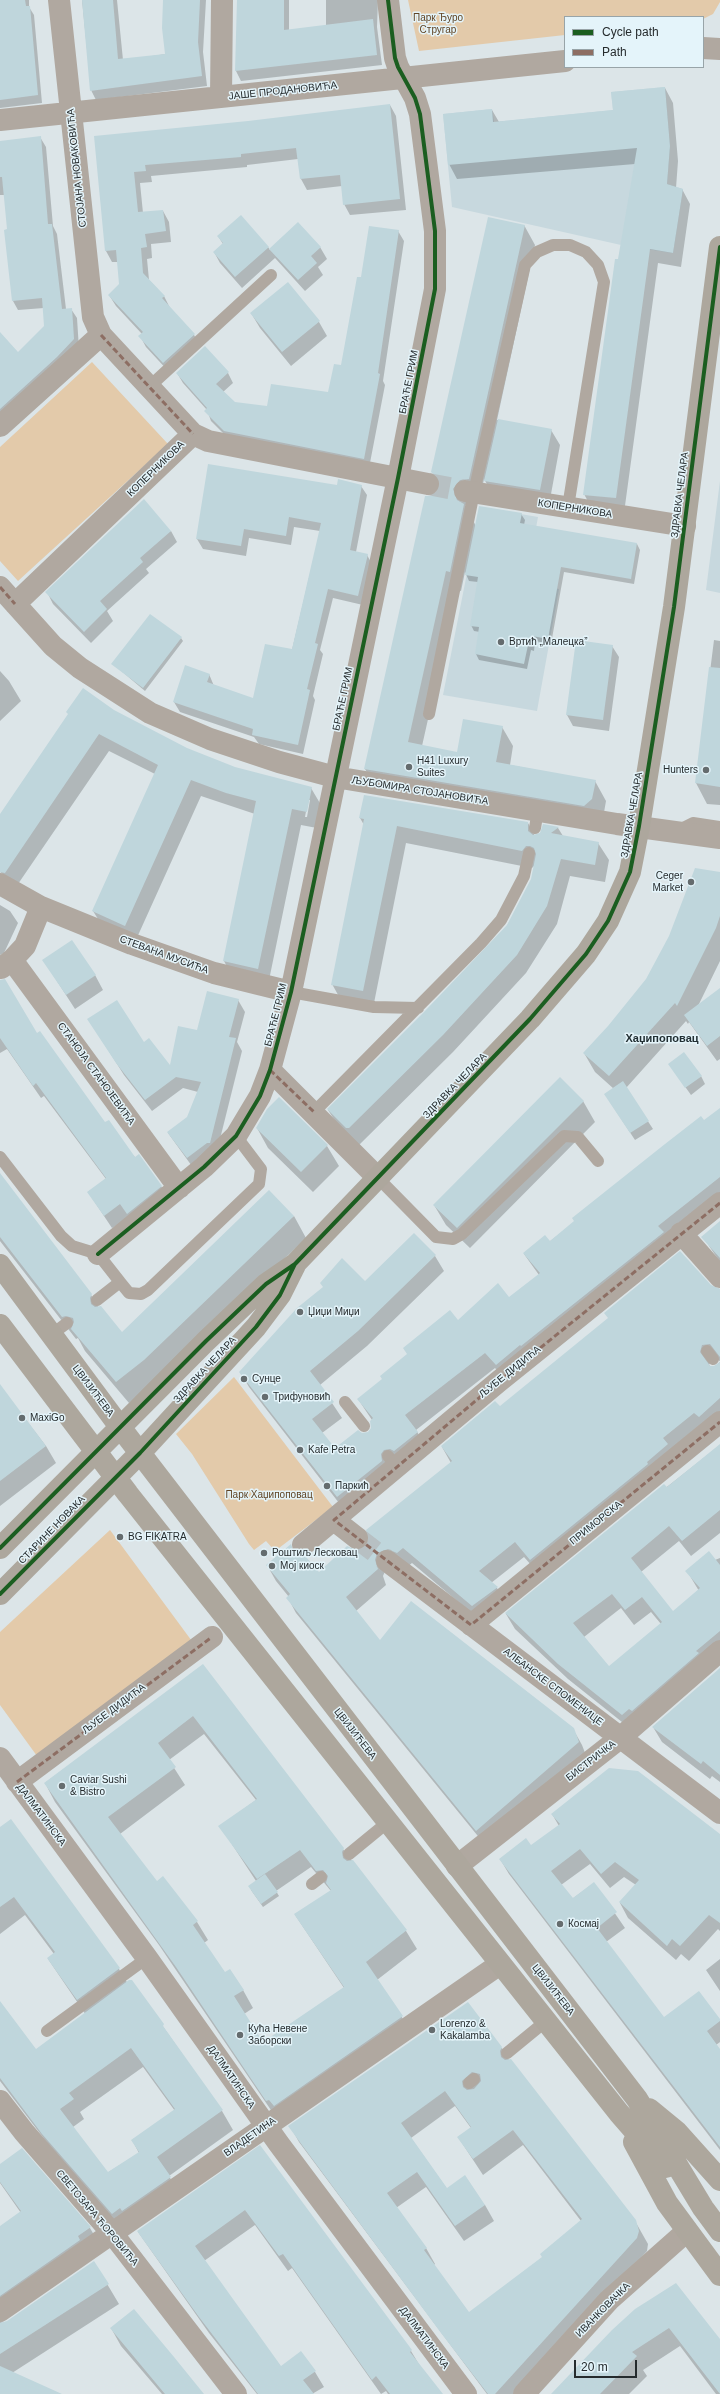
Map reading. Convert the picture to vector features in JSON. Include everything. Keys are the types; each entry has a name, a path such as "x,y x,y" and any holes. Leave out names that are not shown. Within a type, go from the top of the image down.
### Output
{"main road":[{"name":"ЗДРАВКА ЧЕЛАРА","path":"96,1452 256,1292 295,1264 530,1019 598,939 618,902 626,882 640,826 685,526 720,247"},
{"name":"ЗДРАВКА ЧЕЛАРА","path":"115,1478 140,1453 268,1312 280,1295 295,1264"},
{"name":"ЦВИЈИЋЕВА","path":"0,1265 59,1329 120,1427 637,2099 703,2208 720,2231"},
{"name":"ЦВИЈИЋЕВА","path":"0,1325 115,1478 619,2114 703,2208"},
{"path":"0,1548 96,1452"},
{"name":"СТАРИНЕ НОВАКА","path":"0,1594 115,1478"},
{"path":"637,2099 677,2132 720,2180"},
{"path":"619,2114 654,2183 720,2275"}],"street":[{"name":"СТОЈАНА НОВАКОВИЋА","path":"60,0 92,317 101,335 193,434"},
{"path":"221,97 222,0"},
{"name":"БРАЋЕ ГРИМ","path":"98,1254 179,1188 236,1136 260,1096 270,1070 291,992 398,478 431,311 436,263 435,231 420,114 415,98 404,79 395,58 388,0"},
{"path":"704,48 720,49"},
{"name":"ЈАШЕ ПРОДАНОВИЋА","path":"0,120 564,61"},
{"path":"0,426 101,335"},
{"name":"КОПЕРНИКОВА","path":"15,604 193,434 208,442 428,484"},
{"name":"КОПЕРНИКОВА","path":"469,492 685,526"},
{"name":"ЉУБОМИРА СТОЈАНОВИЋА","path":"0,587 53,646 80,668 150,713 210,740 279,762 335,777 537,819 640,826 720,838"},
{"name":"СТЕВАНА МУСИЋА","path":"0,884 41,907 182,962 218,974 291,992"},
{"path":"6,964 26,946 41,907"},
{"name":"СТАНОЈА СТАНОЈЕВИЋА","path":"6,964 179,1188"},
{"path":"270,1070 314,1112 378,1178"},
{"name":"ЉУБЕ ДИДИЋА","path":"303,1545 334,1520 393,1461 720,1203"},
{"path":"681,1233 720,1277"},
{"name":"ПРИМОРСКА","path":"471,1625 720,1422"},
{"path":"334,1520 357,1538"},
{"name":"АЛБАНСКЕ СПОМЕНИЦЕ","path":"387,1561 720,1813"},
{"name":"ЉУБЕ ДИДИЋА","path":"17,1782 212,1637"},
{"name":"БИСТРИЧКА","path":"457,1866 620,1738 720,1651"},
{"name":"ДАЛМАТИНСКА","path":"0,1758 147,1958 266,2126 466,2394"},
{"name":"ВЛАДЕТИНА","path":"0,2311 500,1964"},
{"name":"СВЕТОЗАРА ЋОРОВИЋА","path":"0,2101 99,2220 112,2232 236,2394"},
{"name":"ИВАНКОВАЧКА","path":"524,2394 609,2300 687,2231"}],"lane":[{"path":"429,714 469,492 525,265 537,252 553,245 570,245 586,252 598,265 604,282 568,507"},
{"path":"149,387 271,275"},
{"path":"677,831 694,823 720,827"},
{"path":"314,1112 481,944 501,920 524,876 529,852"},
{"path":"291,992 374,1008 418,1008"},
{"path":"0,1157 61,1236 72,1246 98,1254 129,1293 141,1294 148,1290 259,1184 262,1169 236,1136"},
{"path":"378,1178 436,1237 452,1239 462,1234 564,1136 578,1137 598,1161"},
{"path":"97,1300 120,1282"},
{"path":"345,1402 364,1426"},
{"path":"349,1854 388,1822"},
{"path":"47,2032 147,1958"},
{"path":"507,2054 546,2021"}],"shaded area":[{"path":"665,87 670,146 667,184 683,189 673,253 621,245 452,207 443,114 492,109 494,122 613,110 611,92"},
{"path":"720,481 720,593 706,590"},
{"name":"Вртић „Малецка”","path":"480,507 538,517 526,583 559,589 537,711 443,695"}],"green space":[{"name":"Парк Ђуро Стругар","path":"408,0 720,0 713,14 704,18 704,16 564,16 564,35 419,51"},
{"path":"92,362 168,444 18,581 0,561 0,447"},
{"name":"Парк Хаџипоповац","path":"234,1377 333,1507 275,1551 266,1541 254,1550 192,1454 176,1434"},
{"path":"110,1530 197,1648 45,1767 0,1705 0,1632"}],"building":[{"path":"0,0 25,0 26,6 30,6 38,95 0,100"},
{"path":"82,0 113,0 118,59 165,54 162,28 163,0 200,0 198,42 202,76 90,91"},
{"path":"237,0 284,0 284,30 373,19 377,55 235,71"},
{"path":"665,87 670,146 667,184 683,189 673,253 650,249 616,498 583,495 615,259 618,259 637,148 448,165 443,114 492,109 493,122 613,110 611,92"},
{"path":"390,104 400,199 343,205 340,175 300,179 296,148 241,154 241,157 145,165 146,171 134,172 138,212 163,210 166,231 145,234 147,247 141,248 143,273 165,296 162,298 195,334 163,363 138,336 143,332 108,295 119,284 116,250 105,251 94,136 248,121"},
{"path":"41,136 48,224 52,224 62,309 72,308 74,339 57,357 0,409 0,332 18,352 44,326 42,298 12,301 4,230 7,229 2,177 0,177 0,141"},
{"path":"241,215 269,247 235,277 213,252 223,243 217,236"},
{"path":"488,217 525,225 469,479 460,480 453,489 457,500 464,504 450,572 446,571 408,742 457,752 463,719 503,726 496,762 596,780 592,799 584,806 364,769 425,496 432,496 440,487 440,480 431,472"},
{"path":"298,222 321,247 311,256 317,263 298,280 269,249"},
{"path":"369,226 399,230 378,373 380,374 364,459 224,431 204,411 207,408 176,373 205,346 229,372 216,384 235,402 267,406 271,384 328,392 334,364 341,365 357,277 361,277"},
{"path":"288,282 320,321 282,352 250,313"},
{"path":"498,419 552,429 540,490 484,481"},
{"path":"208,464 337,485 338,479 362,485 350,550 368,554 358,596 328,589 315,643 318,644 307,689 310,690 298,745 252,735 253,729 173,702 185,665 210,674 207,682 253,698 265,644 292,649 321,523 289,517 286,536 244,529 241,546 196,539"},
{"path":"144,499 171,531 140,558 143,562 100,601 107,609 84,632 45,592"},
{"path":"479,506 522,513 520,523 637,543 631,579 561,567 548,639 532,636 531,645 528,645 524,664 475,654 479,627 470,626 478,577 465,575"},
{"path":"150,614 182,637 143,688 111,664"},
{"path":"576,640 613,645 603,720 566,715"},
{"path":"709,667 720,668 720,787 695,783"},
{"path":"83,688 114,710 187,748 235,767 312,787 307,812 292,809 258,969 223,961 256,801 226,793 191,780 125,926 92,911 158,765 99,734 5,873 0,872 0,814 68,714 66,712"},
{"path":"364,795 528,822 528,831 533,835 540,833 543,824 559,827 551,833 599,842 595,865 561,859 547,906 517,955 443,1035 349,1128 346,1128 327,1109 424,1012 507,925 531,879 536,854 534,848 530,846 526,846 522,851 397,826 363,991 331,985 364,819 359,818"},
{"path":"695,868 720,872 720,916 716,928 677,1006 675,1003 609,1076 583,1053 608,1026 646,979 669,936"},
{"path":"72,940 96,975 66,995 42,960"},
{"path":"5,979 37,1033 40,1031 105,1122 109,1120 135,1157 139,1154 162,1186 127,1214 120,1204 104,1216 87,1192 106,1178 36,1083 33,1086 0,1038 0,980"},
{"path":"720,988 720,1036 707,1046 684,1015"},
{"path":"207,991 239,999 229,1037 236,1038 210,1143 207,1143 187,1158 167,1132 187,1117 201,1082 176,1077 145,1100 116,1063 87,1019 117,1000 144,1042 149,1038 170,1065 178,1026 197,1030"},
{"path":"684,1052 702,1076 685,1088 668,1064"},
{"path":"560,1077 584,1101 457,1228 433,1205"},
{"path":"623,1081 649,1121 630,1133 604,1094"},
{"path":"279,1097 328,1145 301,1172 256,1128 267,1109"},
{"path":"720,1108 720,1177 658,1226 664,1232 496,1365 485,1353 405,1415 418,1432 394,1451 390,1449 384,1450 381,1454 382,1461 337,1497 239,1372 297,1308 323,1287 320,1283 342,1258 365,1281 414,1233 436,1255 358,1331 310,1371 334,1402 312,1419 335,1448 358,1430 362,1433 368,1432 371,1428 370,1421 373,1418 357,1399 382,1379 380,1376 407,1354 403,1348 450,1310 458,1320 498,1283 509,1297 540,1273 523,1253 545,1235 550,1241 574,1221 572,1218 665,1144 701,1116 704,1120"},
{"path":"0,1173 92,1294 90,1298 91,1304 95,1307 101,1306 122,1332 269,1190 294,1216 144,1360 116,1382 71,1329 74,1322 73,1318 66,1316 62,1317 0,1237"},
{"path":"720,1221 720,1258 701,1237"},
{"path":"680,1251 711,1285 720,1289 720,1357 710,1344 702,1345 700,1352 710,1366 714,1366 720,1362 720,1398 699,1417 694,1413 663,1438 668,1444 647,1462 648,1464 530,1560 515,1542 479,1571 498,1587 472,1606 403,1548 397,1553 388,1549 377,1553 375,1560 378,1569 346,1597 380,1640 411,1601 574,1728 579,1742 476,1831 286,1598 290,1594 266,1565 291,1544 294,1553 299,1557 306,1557 319,1572 347,1546 356,1550 367,1546 369,1539 366,1530 452,1461 441,1446 495,1401 500,1406 608,1318 604,1313"},
{"path":"0,1384 46,1446 0,1481"},
{"path":"720,1444 720,1510 682,1541 669,1526 631,1558 673,1611 700,1588 685,1571 709,1551 720,1565 720,1631 696,1651 699,1653 632,1711 629,1709 622,1715 558,1664 505,1613 664,1484 667,1487","holes":["612,1594 625,1610 642,1597 662,1622 609,1666 573,1623"]},
{"path":"203,1664 344,1848 342,1852 343,1858 347,1861 353,1860 407,1930 366,1962 403,2016 274,2106 269,2100 266,2101 176,1967 44,1783","holes":["193,1716 257,1799 218,1826 257,1879 300,1850 316,1871 323,1870 328,1876 326,1883 331,1890 294,1914 344,1987 263,2042 234,1996 244,1990 230,1969 225,1972 193,1925 198,1921 163,1876 157,1881 108,1817 176,1767 158,1743"]},
{"path":"720,1668 720,1775 703,1761 701,1764 652,1727"},
{"path":"609,1768 638,1771 720,1834 720,1923 709,1915 680,1946 672,1939 667,1946 619,1902 639,1880 615,1862 601,1874 580,1849 551,1871 573,1898 594,1882 617,1912 597,1928 664,2017 699,1991 720,2019 720,2021 707,2031 720,2049 720,2147 499,1859 526,1838 531,1845 560,1824 551,1814"},
{"path":"11,1819 120,1968 77,2000 47,1958 55,1952 14,1897 0,1907 0,1827"},
{"path":"265,1874 278,1892 261,1904 248,1886"},
{"path":"129,1980 132,1980 223,2110 157,2157 171,2177 122,2211 120,2208 112,2214 42,2134 0,2078 0,2001 36,2049","holes":["131,2048 175,2109 131,2140 139,2152 108,2172 60,2109 74,2099 69,2093"]},
{"path":"468,2002 502,2047 500,2051 501,2057 505,2060 511,2059 636,2220 639,2231 637,2238 495,2394 488,2394 288,2126","holes":["472,2072 480,2074 481,2081 474,2089 467,2090 463,2087 462,2081","445,2091 471,2127 457,2137 473,2159 513,2130 582,2219 540,2254 542,2257 469,2312 424,2250 427,2248 387,2193 417,2172 455,2226 485,2205 465,2175 447,2188 401,2123"]},
{"path":"260,2145 412,2350 410,2352 443,2394 390,2394 376,2376 372,2380 283,2254 279,2256 245,2210 195,2246 281,2366 301,2351 316,2371 303,2380 314,2394 258,2394 199,2317 137,2231"},
{"path":"22,2148 91,2227 78,2236 80,2240 0,2296 0,2226 21,2211 0,2182 0,2164"},
{"path":"94,2261 109,2284 0,2354 0,2323 7,2321"},
{"path":"676,2283 720,2339 720,2394 669,2328 632,2352 637,2356 600,2394 551,2394 612,2330 635,2309"},
{"path":"134,2309 204,2394 165,2394 110,2328"},
{"path":"0,2366 62,2394 0,2394"}],"tunnel":[{"path":"428,484 465,491"},
{"path":"357,1538 387,1561"}],"marked path":[{"path":"101,335 193,434"},
{"path":"0,587 15,604"},
{"path":"270,1070 314,1112"},
{"path":"720,1203 498,1382 334,1520 471,1625 720,1422"},
{"path":"17,1782 212,1637"}],"cycle path":[{"path":"98,1254 204,1167 236,1136 260,1096 270,1070 291,992 398,478 435,289 435,231 420,114 415,98 398,67 395,58 388,0"},
{"path":"0,1548 206,1341 266,1284 295,1264 530,1019 586,954 608,921 630,872 639,826 674,607 720,247"},
{"path":"0,1594 140,1453 256,1327 280,1295 295,1264"}],"place":[{"name":"Вртић „Малецка”","path":"501,642"},
{"name":"H41 Luxury Suites","path":"409,767"},
{"name":"Hunters","path":"706,770"},
{"name":"Ceger Market","path":"691,882"},
{"name":"Џиџи Миџи","path":"300,1312"},
{"name":"Сунце","path":"244,1379"},
{"name":"Трифуновић","path":"265,1397"},
{"name":"MaxiGo","path":"22,1418"},
{"name":"Kafe Petra","path":"300,1450"},
{"name":"Паркић","path":"327,1486"},
{"name":"BG FIKATRA","path":"120,1537"},
{"name":"Роштиљ Лесковац","path":"264,1553"},
{"name":"Мој киоск","path":"272,1566"},
{"name":"Caviar Sushi & Bistro","path":"62,1786"},
{"name":"Космај","path":"560,1924"},
{"name":"Lorenzo & Kakalamba","path":"432,2030"},
{"name":"Кућа Невене Заборски","path":"240,2035"}],"district":[{"name":"Хаџипоповац","path":"662,1039"}]}
